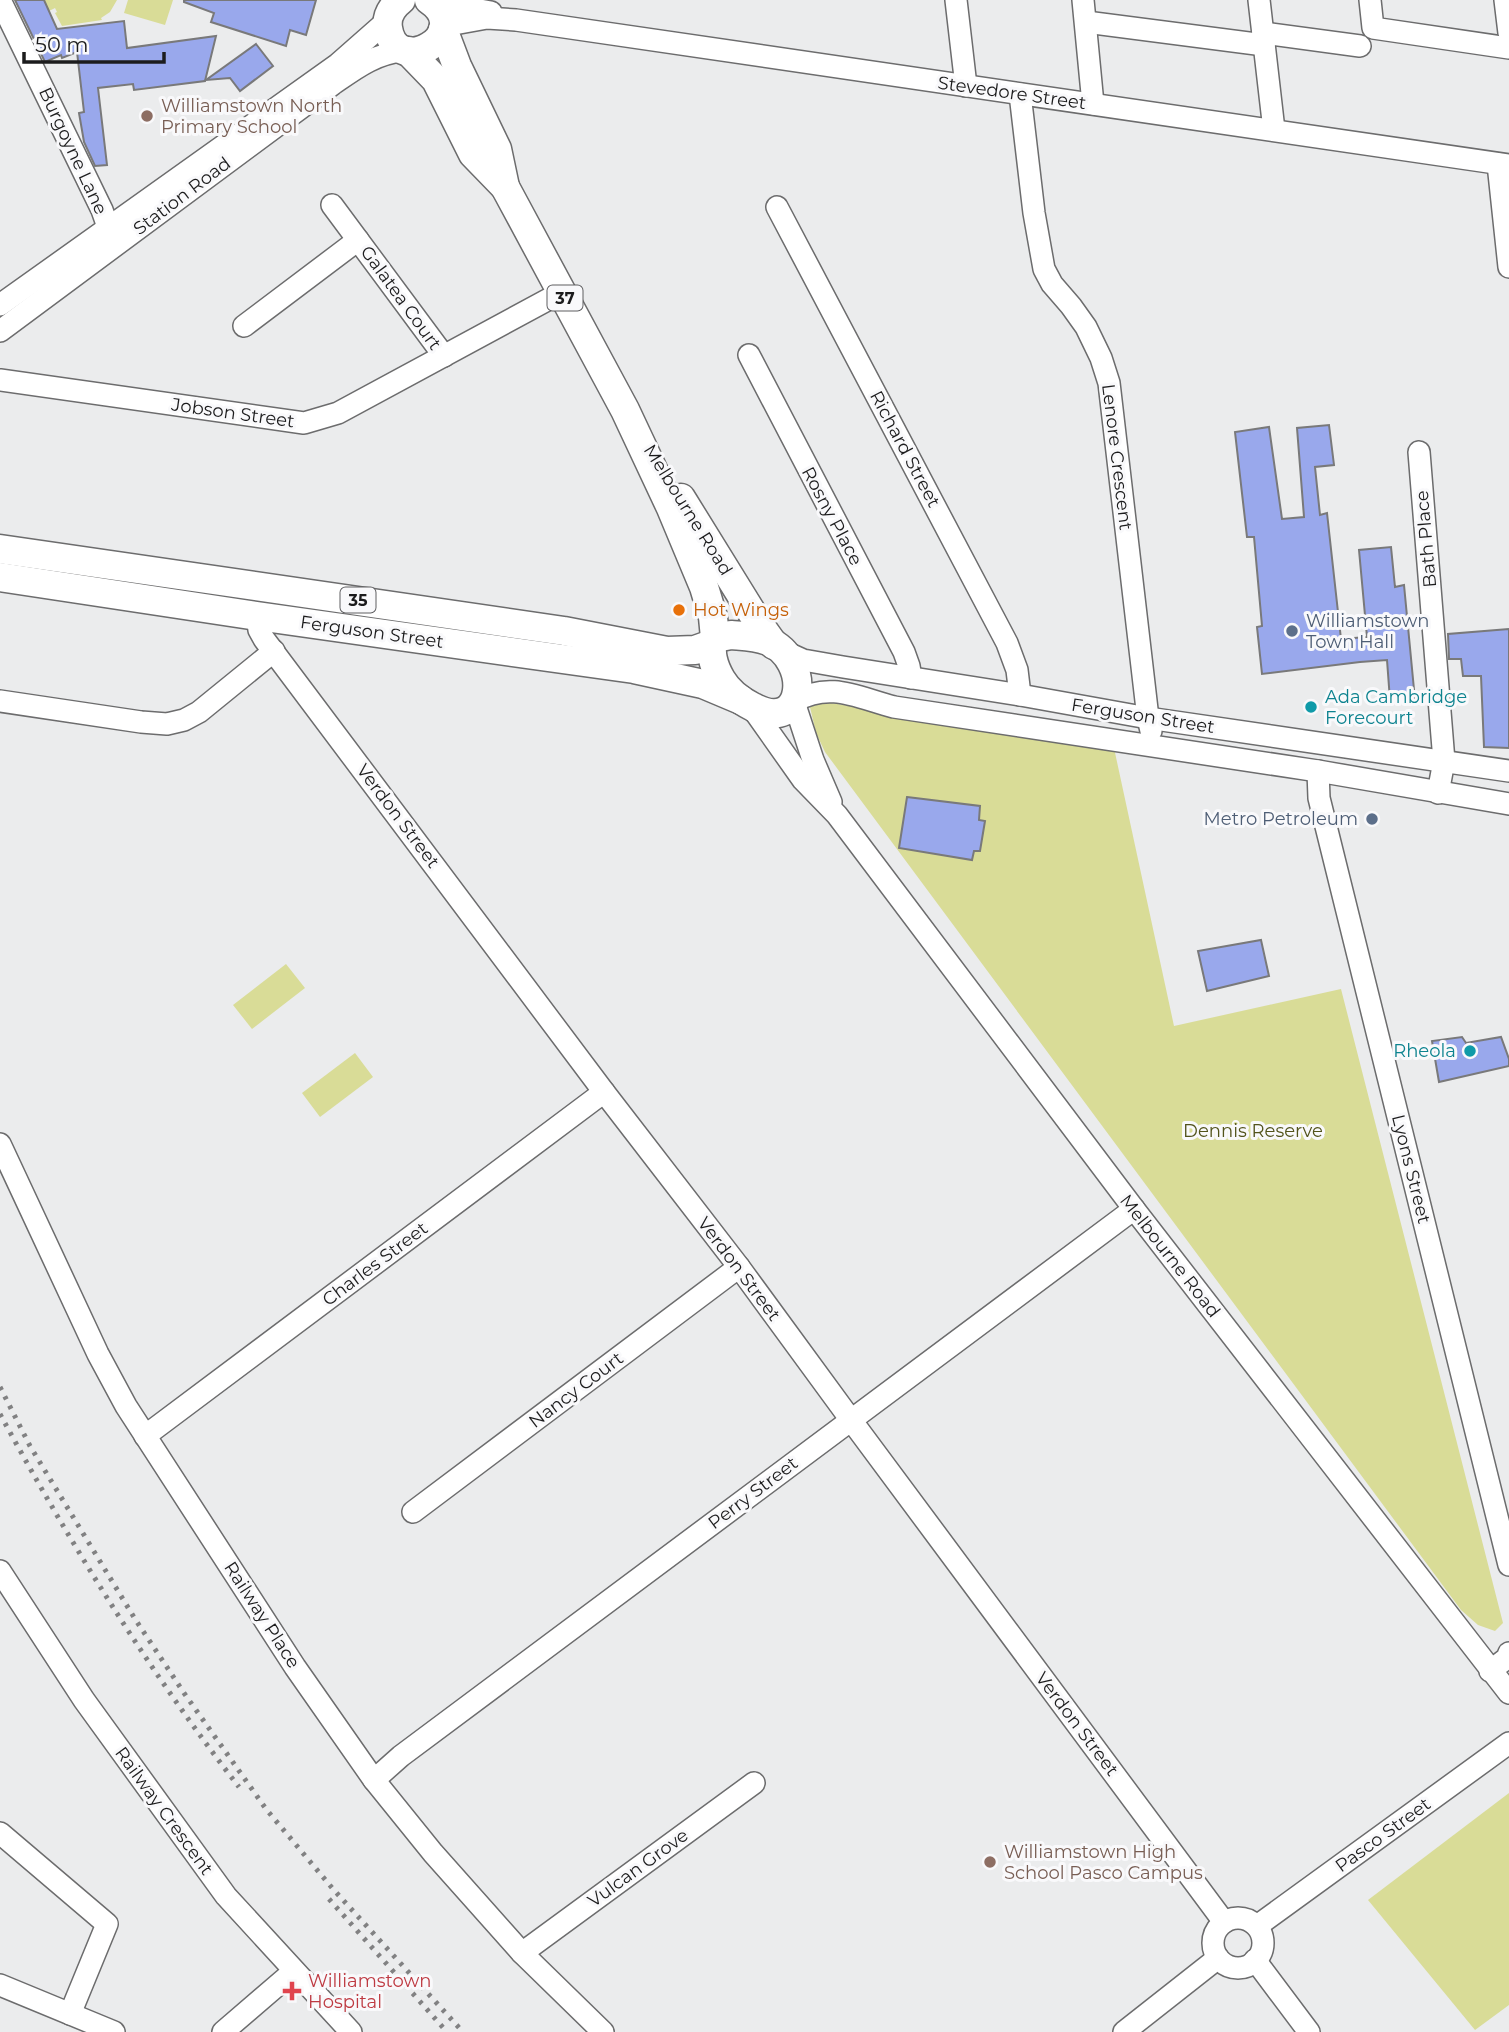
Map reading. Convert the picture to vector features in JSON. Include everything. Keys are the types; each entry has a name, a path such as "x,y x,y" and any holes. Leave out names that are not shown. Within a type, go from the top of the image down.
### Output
{"main road":[{"name":"37","path":"390,9 388,30 392,40 406,50"},
{"path":"406,50 418,52 428,49 439,39 437,14"},
{"name":"Melbourne Road","path":"437,14 457,66 497,149 505,187"},
{"name":"Melbourne Road","path":"406,50 436,79 473,154 505,187 625,410 704,587 713,617 714,639"},
{"name":"Melbourne Road","path":"625,410 759,624 777,647"},
{"name":"Ferguson Street","path":"0,549 564,631 667,651 695,650 709,645 714,639"},
{"name":"Ferguson Street","path":"0,577 634,669 703,684 746,702"},
{"path":"257,616 261,586"},
{"name":"35","path":"714,639 730,635 746,636 777,647"},
{"path":"714,639 712,653 719,676 730,690 746,702"},
{"path":"777,647 795,669 798,688 794,701"},
{"name":"35","path":"746,702 762,711 776,714 788,709 794,701"}],"street":[{"name":"Burgoyne Lane","path":"1,0 114,235"},
{"path":"956,0 965,86"},
{"path":"1083,0 1093,104"},
{"path":"1259,0 1274,130"},
{"path":"1370,0 1373,28 1509,48"},
{"path":"1505,0 1509,33"},
{"name":"Station Road","path":"0,331 114,235 338,64 390,9"},
{"name":"Stevedore Street","path":"437,14 516,20 1504,164"},
{"path":"1086,22 1360,46"},
{"name":"Station Road","path":"0,305 114,235 365,61 406,50"},
{"name":"Lenore Crescent","path":"1020,94 1035,225 1044,269 1052,284 1086,327 1109,383 1148,718 1154,735 1167,748"},
{"path":"1504,164 1509,267"},
{"name":"Galatea Court","path":"332,205 444,356"},
{"name":"Richard Street","path":"777,207 1007,643 1017,670 1020,695"},
{"name":"Galatea Court","path":"244,326 358,240"},
{"name":"Jobson Street","path":"0,380 304,423 338,413 562,292"},
{"name":"Rosny Place","path":"749,355 904,652 911,678"},
{"name":"Bath Place","path":"1419,452 1446,668 1444,761 1438,793"},
{"name":"Verdon Street","path":"257,616 260,630 274,652 604,1092 739,1267 1224,1922"},
{"name":"Ferguson Street","path":"777,647 793,657 814,662 1148,718 1509,771"},
{"path":"0,701 167,724 184,720 199,712 274,652"},
{"name":"Ferguson Street","path":"794,701 810,694 834,691 894,707 1318,771 1509,804"},
{"name":"Melbourne Road","path":"794,701 817,772 837,815"},
{"name":"Melbourne Road","path":"746,702 803,780 837,815 1134,1209 1509,1693"},
{"name":"Lyons Street","path":"1318,771 1319,798 1509,1565"},
{"name":"Charles Street","path":"145,1436 604,1092"},
{"name":"Railway Place","path":"0,1144 126,1406 295,1667 374,1780 433,1853 522,1953 603,2032"},
{"name":"Perry Street","path":"374,1780 401,1756 1134,1209"},
{"name":"Nancy Court","path":"413,1512 739,1267"},
{"name":"Railway Crescent","path":"0,1571 84,1700 232,1904 351,2032"},
{"path":"1490,1671 1507,1658 1509,1653"},
{"name":"Pasco Street","path":"1257,1926 1509,1743"},
{"name":"Vulcan Grove","path":"522,1953 754,1783"},
{"path":"0,1833 107,1924 69,2014"},
{"path":"1233,1918 1250,1920 1262,1934 1261,1953 1248,1965 1231,1966 1218,1958 1213,1944 1214,1936 1224,1922 1233,1918"},
{"path":"1124,2032 1218,1958"},
{"path":"1255,1960 1309,2032"},
{"path":"223,2032 294,1971"},
{"path":"0,1985 114,2032"}],"green space":[{"path":"38,0 117,0 102,20 62,26 55,8 49,11 45,2 41,4"},
{"path":"128,0 173,0 165,25 124,13"},
{"name":"Dennis Reserve","path":"825,702 1114,748 1174,1026 1341,989 1503,1623 1495,1631 1478,1625 1461,1610 825,752 816,733 810,707"},
{"path":"286,964 305,988 252,1029 233,1005"},
{"path":"355,1053 373,1077 320,1117 302,1093"},
{"path":"1509,1793 1509,2005 1475,2030 1368,1900"}],"building":[{"path":"15,0 44,0 57,29 124,21 127,48 216,36 205,81 134,90 133,84 98,88 107,165 95,166 84,142 79,113 84,112 77,52 45,62"},
{"path":"184,0 316,0 306,35 290,30 286,46 211,22 214,13"},
{"path":"256,44 273,66 240,91 230,78 206,80"},
{"name":"Williamstown Town Hall","path":"1329,425 1334,465 1315,467 1320,515 1327,513 1341,639 1367,637 1359,550 1391,547 1395,587 1404,585 1415,700 1390,700 1387,660 1262,674 1257,627 1262,626 1254,537 1247,537 1235,432 1269,427 1282,519 1304,517 1297,428"},
{"path":"1509,629 1509,748 1484,747 1481,676 1463,676 1461,659 1449,659 1448,634"},
{"path":"907,797 980,806 979,820 985,821 980,851 974,851 972,860 899,848"},
{"path":"1261,940 1269,976 1207,991 1198,951"},
{"name":"Rheola","path":"1462,1037 1466,1043 1501,1037 1509,1066 1439,1082 1432,1041"}],"railway":[{"path":"0,1387 30,1446 135,1619 266,1809 333,1889 463,2032"},
{"path":"0,1414 54,1510 142,1652 239,1787"},
{"path":"329,1899 447,2032"}],"place":[{"name":"Williamstown North Primary School","path":"147,116"},
{"name":"Hot Wings","path":"679,610"},
{"name":"Williamstown Town Hall","path":"1292,631"},
{"name":"Ada Cambridge Forecourt","path":"1311,707"},
{"name":"Metro Petroleum","path":"1372,819"},
{"name":"Rheola","path":"1470,1051"},
{"name":"Williamstown High School Pasco Campus","path":"990,1862"},
{"name":"Williamstown Hospital","path":"292,1991"}]}
